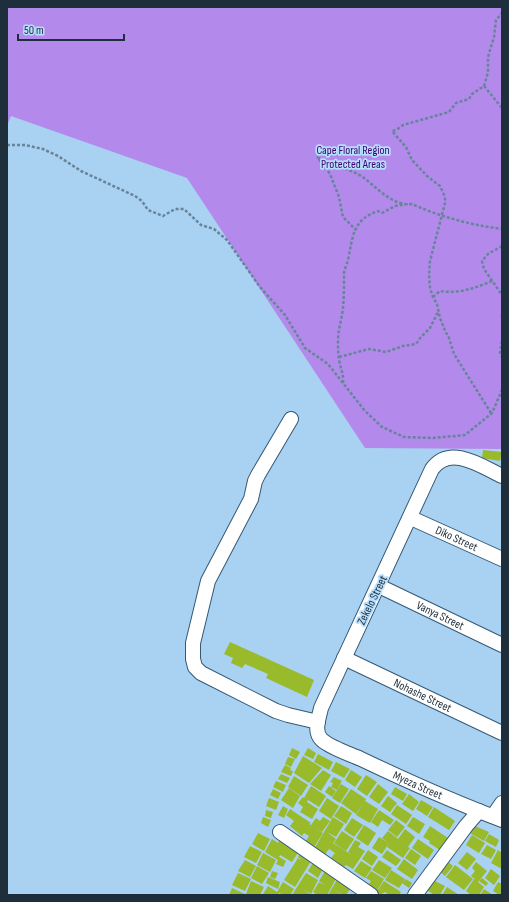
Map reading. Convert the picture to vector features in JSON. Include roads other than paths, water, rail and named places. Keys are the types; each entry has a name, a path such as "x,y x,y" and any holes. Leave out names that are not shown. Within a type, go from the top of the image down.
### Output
{"street":[{"path":"291,419 258,475 251,499 208,581 193,643 193,659 195,667 202,673 276,711 318,722"},
{"name":"Zekelo Street","path":"318,722 321,708 411,518 432,469 436,464 452,456 465,458 502,476"},
{"name":"Diko Street","path":"411,518 502,559"},
{"name":"Vanya Street","path":"379,586 502,645"},
{"name":"Nohashe Street","path":"344,658 502,733"},
{"name":"Myeza Street","path":"318,722 318,732 322,740 335,747 498,818"},
{"path":"498,818 502,803"},
{"path":"415,895 466,826 479,811"},
{"path":"280,832 371,895"}],"park label":[{"name":"Cape Floral Region Protected Areas","path":"353,157"}]}
